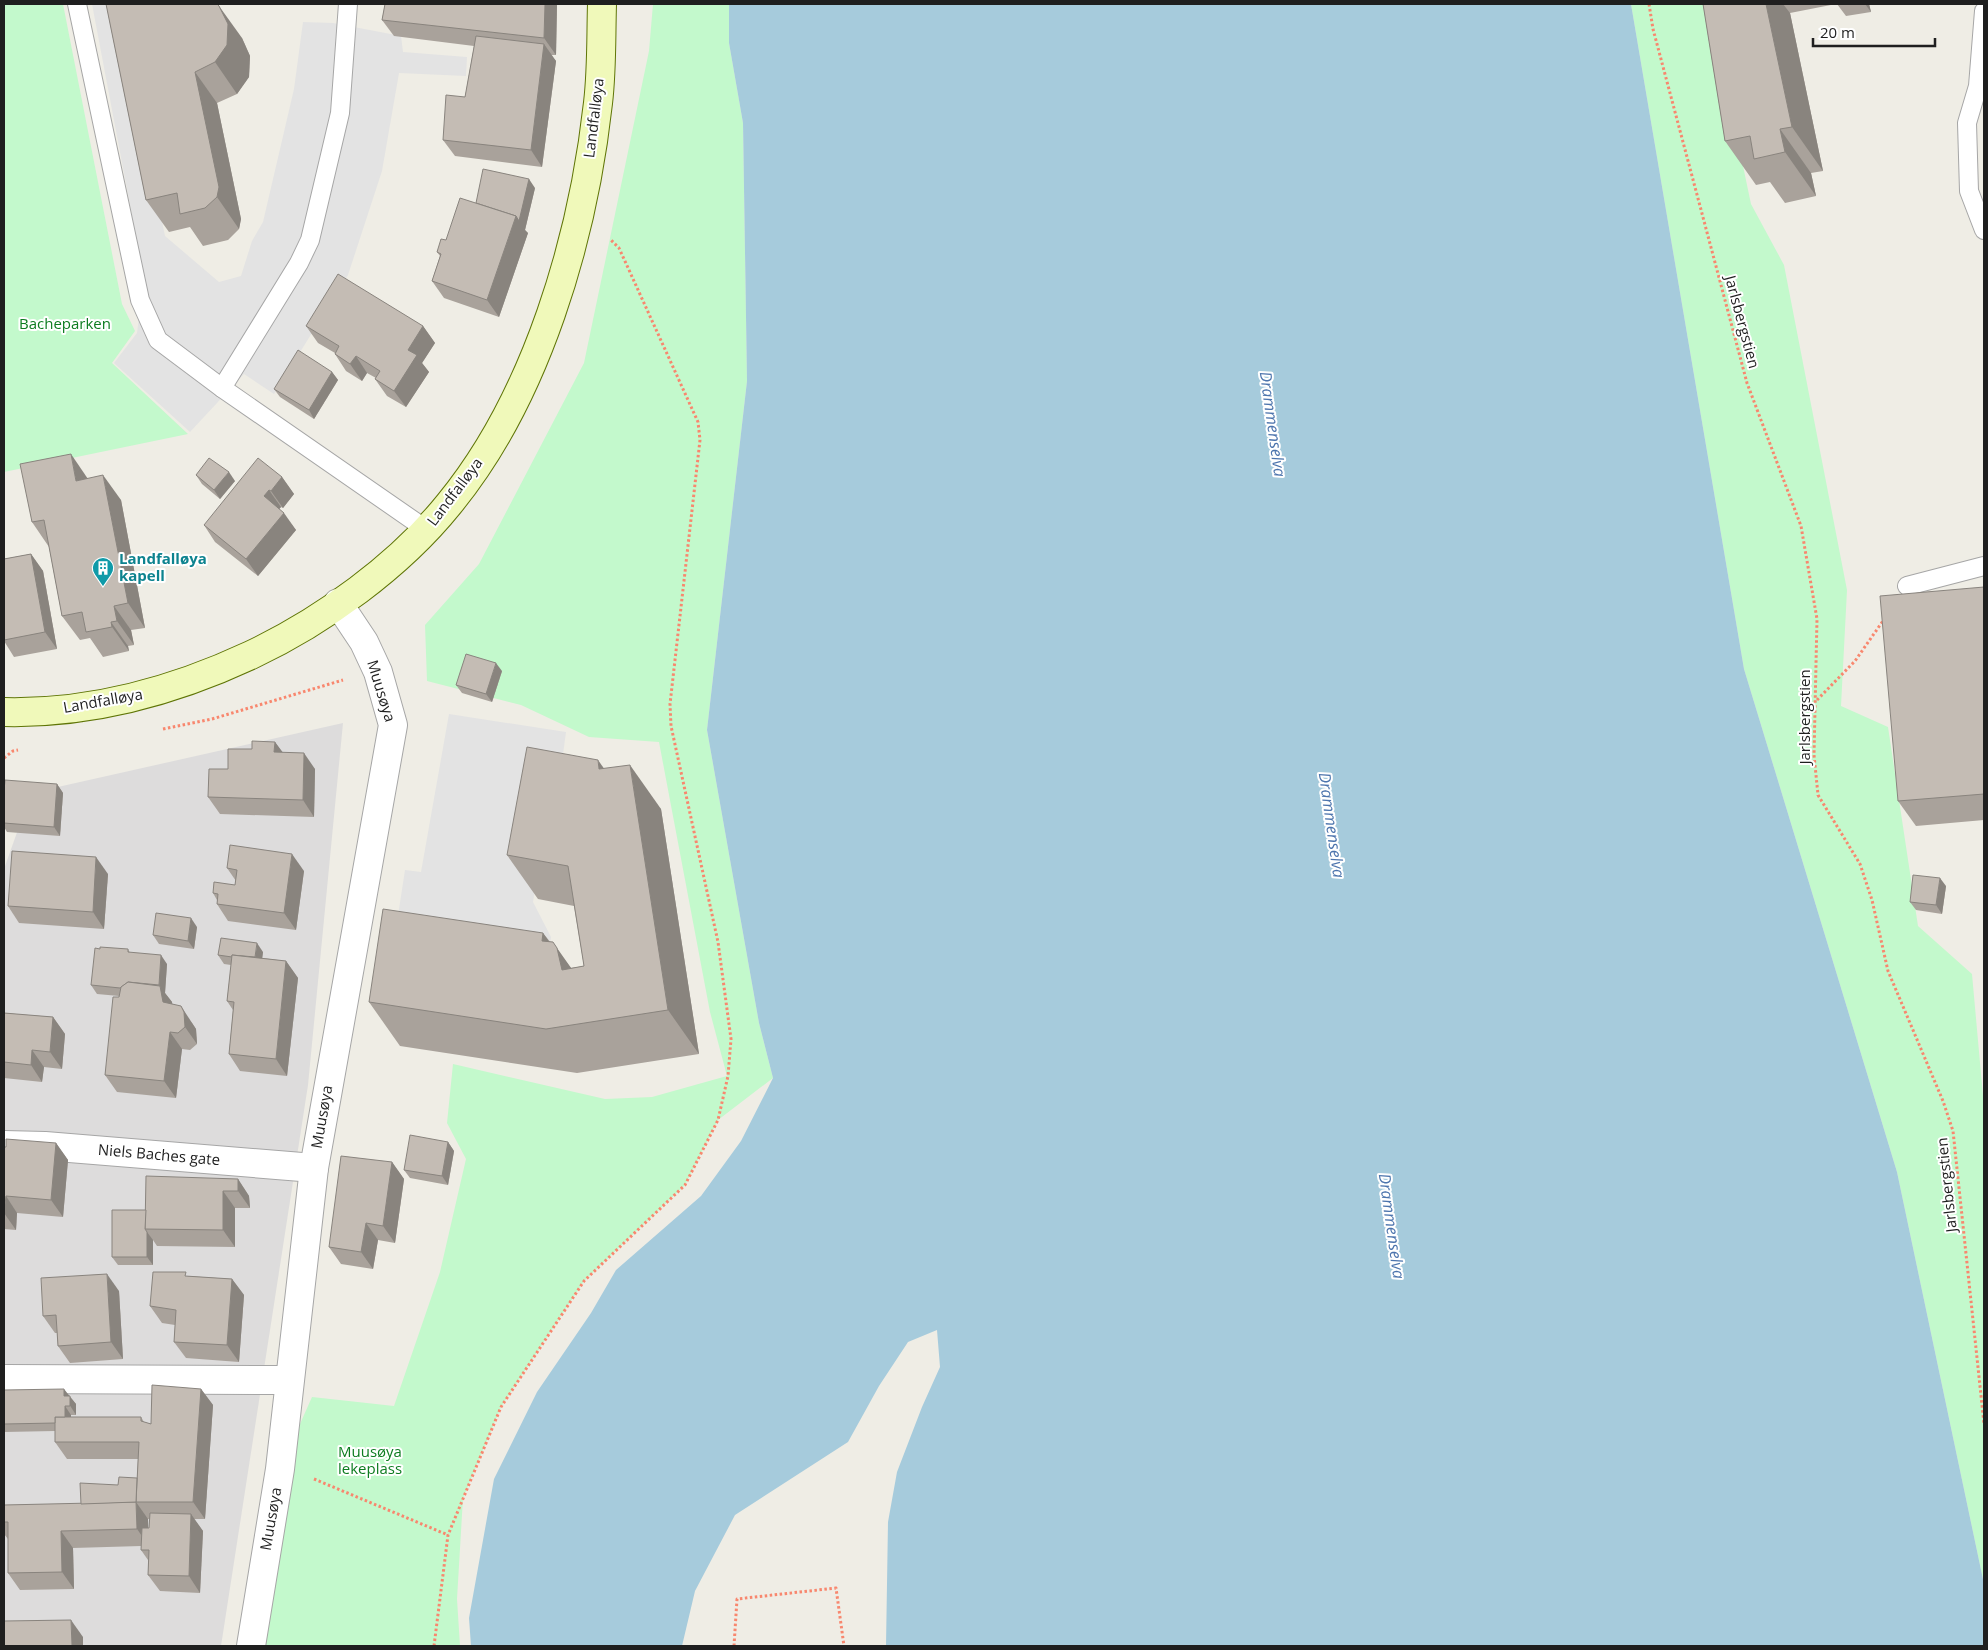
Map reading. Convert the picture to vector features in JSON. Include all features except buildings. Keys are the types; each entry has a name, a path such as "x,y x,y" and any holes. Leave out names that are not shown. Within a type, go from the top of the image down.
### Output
{"main road":[{"name":"Landfalløya","path":"4,712 69,708 127,699 180,684 271,646 338,603 383,570 427,530 472,472 498,430 530,367 553,307 582,210 598,102 602,4"}],"street":[{"name":"Muusøya","path":"251,1646 280,1469 314,1168 393,726 378,672 364,642 338,603"},
{"name":"Niels Baches gate","path":"4,1145 45,1146 314,1168"},
{"path":"4,1379 289,1380"}],"lane":[{"path":"77,4 140,300 158,340 222,388 427,530"},
{"path":"222,388 299,264 310,240 340,113 348,4"},
{"path":"1984,11 1978,86 1967,123 1969,191 1984,230"},
{"path":"1907,586 1984,566"}],"path":[{"name":"Jarlsbergstien","path":"1649,4 1653,29 1747,384 1801,526 1817,619 1814,755 1818,795 1860,864 1872,900 1888,971 1943,1101 1952,1131 1984,1424"},
{"path":"434,1646 448,1535 501,1407 584,1280 685,1185 718,1120 728,1076 731,1039 718,942 671,726 670,704 700,440 698,422 619,248 582,210"},
{"path":"1816,700 1855,661 1907,586"},
{"path":"280,1469 298,1472 448,1535"},
{"path":"734,1646 737,1599 836,1588 844,1646"}],"shaded area":[{"path":"92,4 118,4 165,236 219,282 241,276 252,241 263,222 294,89 303,22 333,23 401,36 403,52 467,57 466,76 399,73 382,171 348,275 274,394 244,374 190,432 114,363 137,333 144,279"},
{"path":"449,714 566,732 561,769 552,785 533,902 551,937 546,970 393,948 405,870 421,872"},
{"path":"343,723 308,1085 221,1646 4,1646 4,869 31,793"}],"green space":[{"name":"Bacheparken","path":"4,4 63,4 122,304 135,331 112,363 188,434 4,472"},
{"name":"Muusøya lekeplass","path":"653,4 729,4 729,43 743,123 747,381 707,730 759,1023 773,1078 718,1120 685,1185 584,1281 501,1407 463,1498 457,1599 460,1646 251,1646 280,1469 312,1397 394,1406 440,1272 466,1159 447,1123 453,1064 605,1099 652,1097 727,1076 710,1012 659,742 589,737 521,705 427,681 425,625 479,564 584,363 649,51"},
{"path":"1631,4 1709,4 1751,204 1784,265 1847,590 1841,706 1888,727 1918,926 1972,974 1984,1107 1984,1584 1897,1172 1744,669"}],"water":[{"name":"Drammenselva","path":"729,4 1631,4 1744,669 1897,1172 1984,1584 1984,1646 886,1646 888,1522 897,1472 940,1367 937,1330 908,1342 879,1386 848,1442 735,1515 695,1591 682,1646 471,1646 469,1618 494,1479 537,1392 591,1313 616,1270 701,1196 741,1141 773,1078 759,1023 707,730 747,381 743,123 729,43"}],"place":[{"name":"Landfalløya kapell","path":"103,587"}]}
